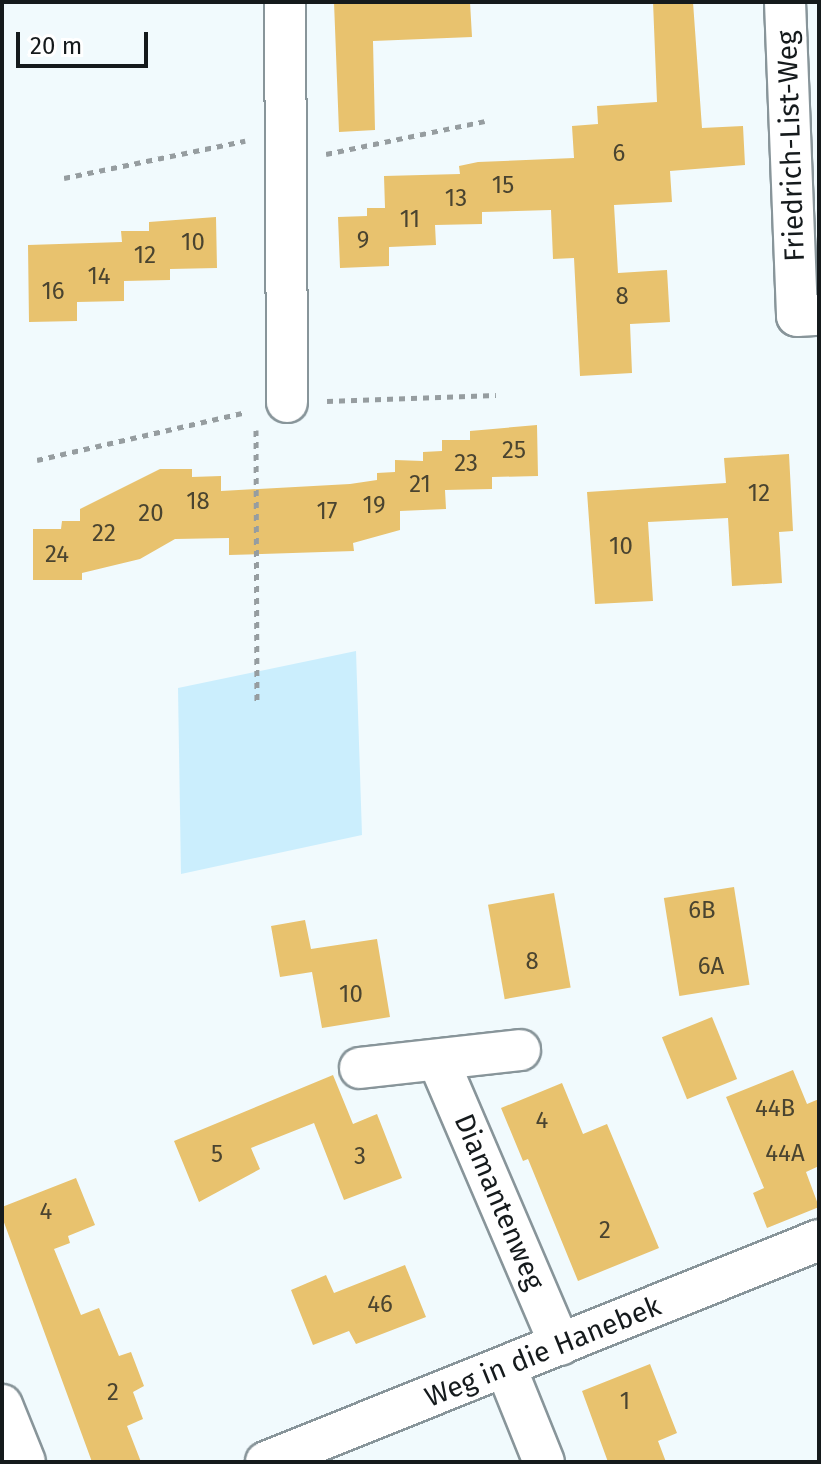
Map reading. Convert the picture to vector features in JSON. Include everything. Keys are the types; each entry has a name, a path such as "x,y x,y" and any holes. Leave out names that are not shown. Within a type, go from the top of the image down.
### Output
{"street":[{"path":"285,2 287,402"},
{"name":"Friedrich-List-Weg","path":"785,2 797,316 819,315"},
{"path":"360,1068 520,1050"},
{"name":"Diamantenweg","path":"438,1060 560,1345"},
{"name":"Weg in die Hanebek","path":"266,1462 819,1240"},
{"path":"506,1368 544,1462"},
{"path":"2,1405 25,1462"}],"path":[{"path":"64,178 485,121"},
{"path":"256,425 257,705"}],"shaded area":[{"path":"356,651 362,835 181,874 178,688"}],"building":[{"path":"334,2 470,2 472,37 373,41 375,130 339,132"},
{"path":"653,2 693,2 702,128 743,126 745,165 670,171 672,202 614,205 618,273 667,270 670,322 630,324 632,373 580,376 574,258 553,259 551,210 482,212 482,224 435,225 436,245 389,247 389,266 340,268 338,217 367,216 367,208 385,208 384,176 460,174 459,166 478,162 574,158 572,126 598,124 597,106 657,102"},
{"path":"216,217 217,268 170,269 170,280 124,281 124,301 77,302 77,321 29,322 28,245 122,242 121,231 149,231 149,222"},
{"path":"537,425 538,476 492,477 492,489 445,490 446,509 400,511 400,530 353,543 354,551 229,555 229,538 175,539 140,559 82,573 82,580 33,580 33,529 61,529 62,521 80,521 80,509 160,469 192,469 192,477 221,476 221,491 350,484 377,480 377,473 395,472 395,460 423,461 423,452 442,451 442,440 470,440 470,431"},
{"path":"789,454 793,531 779,532 782,583 732,586 728,518 648,522 653,601 595,604 587,492 726,483 724,458"},
{"path":"734,887 749,985 679,996 664,898"},
{"path":"554,893 571,988 505,999 488,905"},
{"path":"305,920 311,949 377,939 390,1017 322,1028 312,972 280,977 271,926"},
{"path":"712,1017 737,1079 687,1099 662,1037"},
{"path":"793,1070 807,1104 819,1099 819,1166 806,1172 819,1207 767,1228 753,1193 764,1188 726,1097"},
{"path":"333,1075 353,1124 377,1114 402,1178 344,1200 314,1123 251,1148 260,1169 199,1202 174,1141"},
{"path":"562,1083 583,1134 607,1124 659,1248 578,1281 528,1159 523,1161 501,1108"},
{"path":"76,1178 95,1225 68,1236 70,1243 54,1249 81,1315 99,1308 119,1356 131,1352 144,1386 133,1392 143,1419 127,1426 141,1462 92,1462 2,1217 2,1207"},
{"path":"405,1265 426,1317 356,1344 349,1331 313,1345 291,1290 326,1275 334,1293"},
{"path":"650,1364 677,1433 658,1441 666,1462 608,1462 582,1391"}]}
